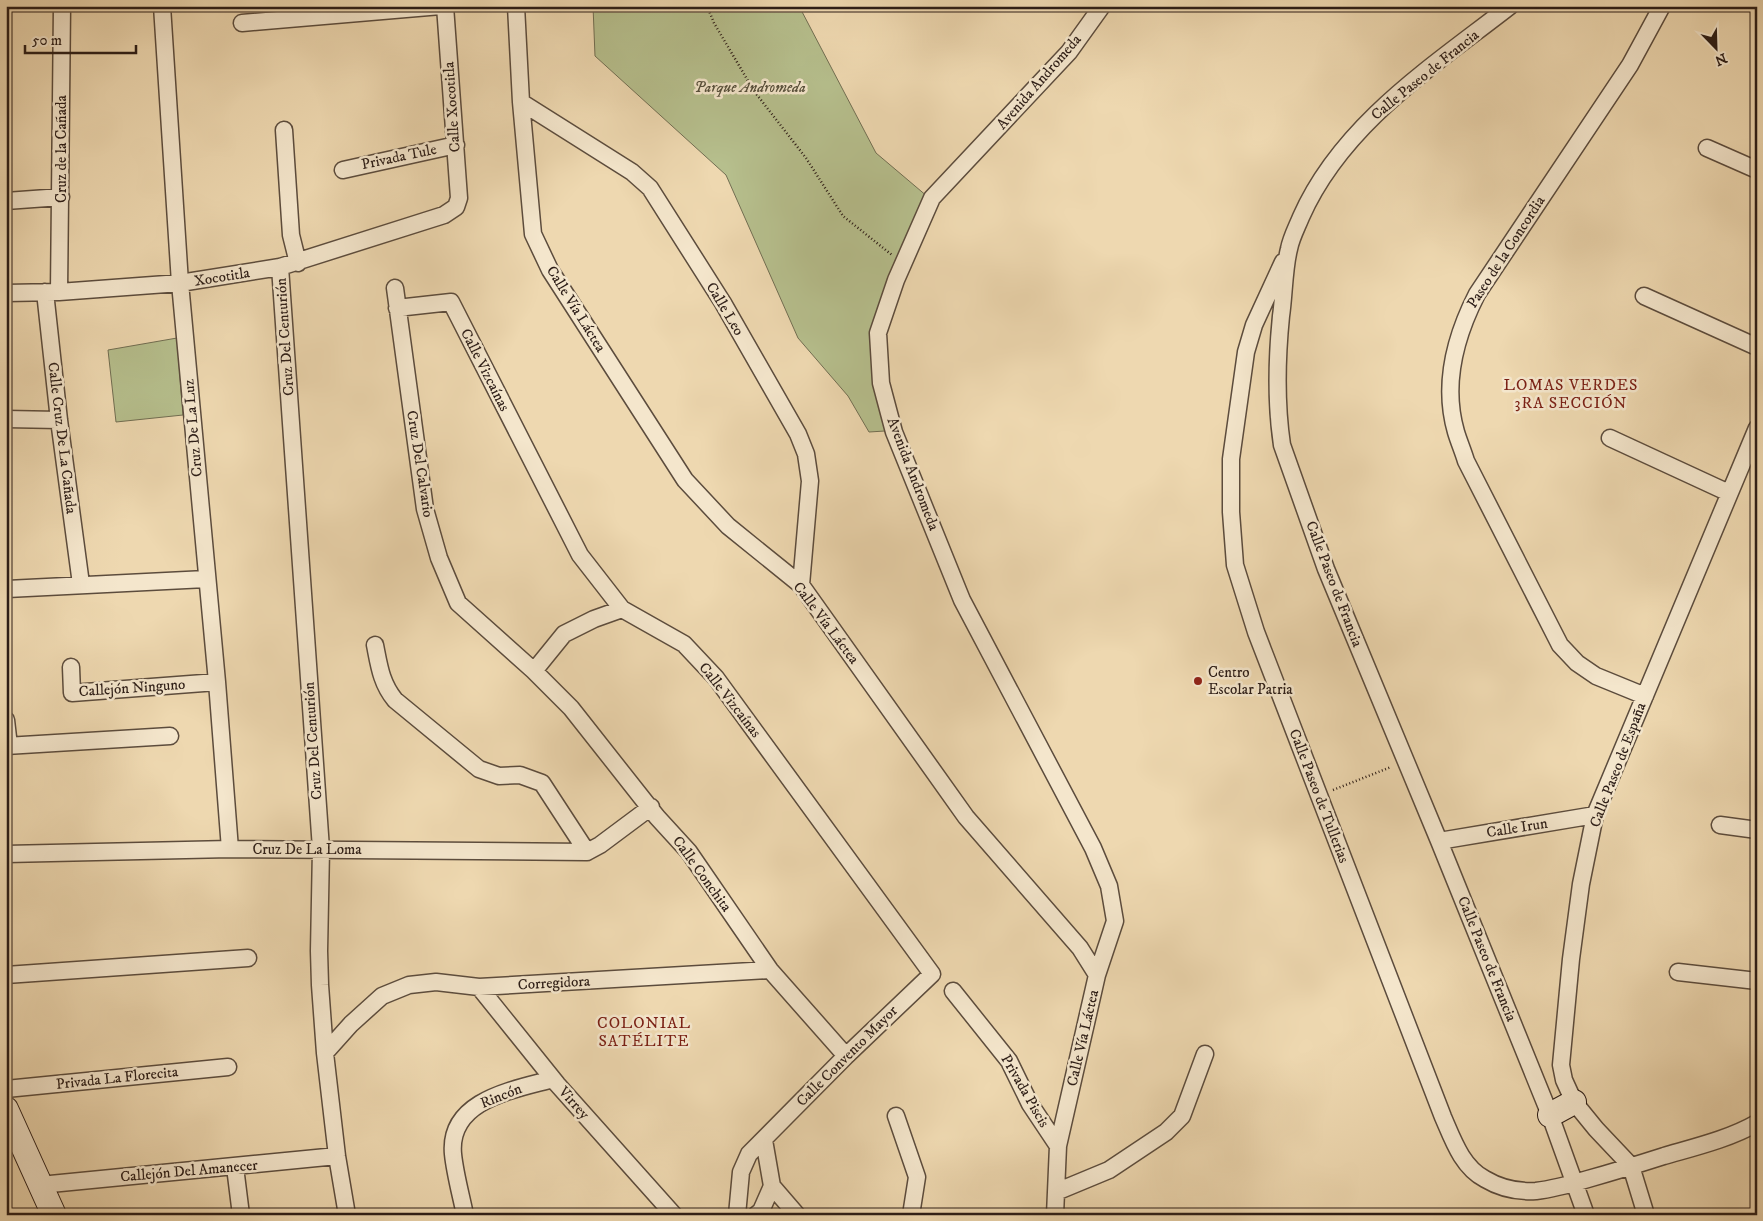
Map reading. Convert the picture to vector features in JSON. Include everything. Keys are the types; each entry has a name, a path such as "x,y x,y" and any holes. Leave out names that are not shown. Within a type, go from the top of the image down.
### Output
{"street":[{"name":"Cruz de la Cañada","path":"52,292 61,197 62,6"},
{"name":"Cruz De La Luz","path":"162,6 180,283 217,682 230,849"},
{"path":"242,23 443,6"},
{"name":"Calle Xocotitla","path":"443,6 456,145 459,198 456,207"},
{"name":"Calle Vía Láctea","path":"516,6 521,102 533,234 550,270 685,480 728,526 801,585 966,817 1080,948 1097,975 1058,1146 1055,1215"},
{"name":"Avenida Andromeda","path":"1097,975 1115,920 1109,886 1093,848 962,600 894,432 881,383 878,333 903,264 932,198 1069,52 1102,6"},
{"name":"Calle Paseo de Francia","path":"1510,6 1395,96 1352,138 1321,180 1308,203 1289,249 1278,346 1280,429 1282,445 1326,569 1439,840 1550,1116 1586,1215"},
{"name":"Paseo de la Concordia","path":"1645,696 1596,676 1577,663 1560,646 1466,461 1456,430 1451,389 1452,368 1457,341 1465,318 1477,294 1630,65 1662,6"},
{"name":"Calle Leo","path":"521,102 632,172 650,188 728,312 798,434 806,454 810,481 801,585"},
{"path":"284,130 291,235 294,253 298,262"},
{"name":"Privada Tule","path":"343,170 456,145"},
{"path":"1707,148 1757,170"},
{"path":"6,201 61,197"},
{"name":"Xocotitla","path":"6,293 52,292 180,283 280,267 444,215 456,207"},
{"name":"Calle Paseo de Tullerias","path":"1289,249 1254,325 1246,352 1231,459 1234,565 1256,632 1318,796 1444,1117 1460,1153 1470,1168 1484,1179 1503,1187 1521,1191 1536,1191 1574,1183 1631,1166 1732,1134 1757,1123"},
{"name":"Cruz Del Centurión","path":"280,267 321,849 319,951 325,1053 337,1156 347,1215"},
{"name":"Cruz Del Calvario","path":"395,288 425,509 440,558 458,603 534,671"},
{"name":"Calle Cruz De La Cañada","path":"52,292 59,420 81,584"},
{"path":"1644,296 1757,347"},
{"name":"Calle Vizcaínas","path":"397,308 451,302 580,555 622,609 684,644 716,678 932,974"},
{"path":"6,419 59,420"},
{"name":"Calle Paseo de España","path":"1646,1215 1631,1166 1596,1129 1574,1102 1564,1080 1561,1064 1571,959 1581,884 1595,815 1757,428"},
{"path":"1610,438 1729,493"},
{"path":"7,589 206,579"},
{"path":"534,671 564,634 594,618 622,609"},
{"path":"375,645 381,676 394,700 479,769 498,776 520,775 542,783 587,852 604,842 650,807"},
{"name":"Callejón Ninguno","path":"71,667 72,693 217,682"},
{"name":"Calle Conchita","path":"534,671 571,708 657,817 689,852 770,970 846,1056"},
{"path":"6,720 8,746 170,736"},
{"name":"Calle Irun","path":"1439,840 1595,815"},
{"path":"1720,825 1757,830"},
{"name":"Cruz De La Loma","path":"6,854 230,849 587,852"},
{"path":"6,975 248,958"},
{"name":"Corregidora","path":"325,1053 351,1024 382,996 409,985 436,982 479,987 770,970"},
{"path":"1678,972 1757,981"},
{"name":"Calle Convento Mayor","path":"737,1215 741,1172 749,1154 846,1056 932,974"},
{"name":"Virrey","path":"479,987 553,1079 674,1215"},
{"name":"Privada Piscis","path":"953,991 1009,1061 1030,1104 1058,1146"},
{"path":"1056,1192 1109,1170 1166,1132 1182,1116 1205,1054"},
{"name":"Privada La Florecita","path":"6,1089 228,1067"},
{"name":"Rincón","path":"465,1215 453,1153 456,1130 470,1110 486,1099 553,1079"},
{"path":"1550,1116 1574,1102"},
{"path":"896,1116 917,1177 911,1215"},
{"path":"9,1122 54,1215"},
{"path":"764,1140 772,1186 797,1215"},
{"name":"Callejón Del Amanecer","path":"40,1185 337,1156"},
{"path":"235,1167 241,1215"},
{"path":"756,1215 761,1211 772,1186"}],"path":[{"path":"707,6 714,23 754,91 806,158 843,216 903,264"},
{"path":"1318,796 1406,761"}],"green space":[{"name":"Parque Andromeda","path":"593,6 799,6 876,153 928,197 873,330 874,374 885,431 869,432 848,396 798,338 726,175 595,56"},
{"path":"177,338 183,415 116,422 108,350"}],"place":[{"name":"Centro Escolar Patria","path":"1198,681"}],"district":[{"name":"LOMAS VERDES 3RA SECCIÓN","path":"1571,394"},
{"name":"COLONIAL SATÉLITE","path":"644,1032"}]}
